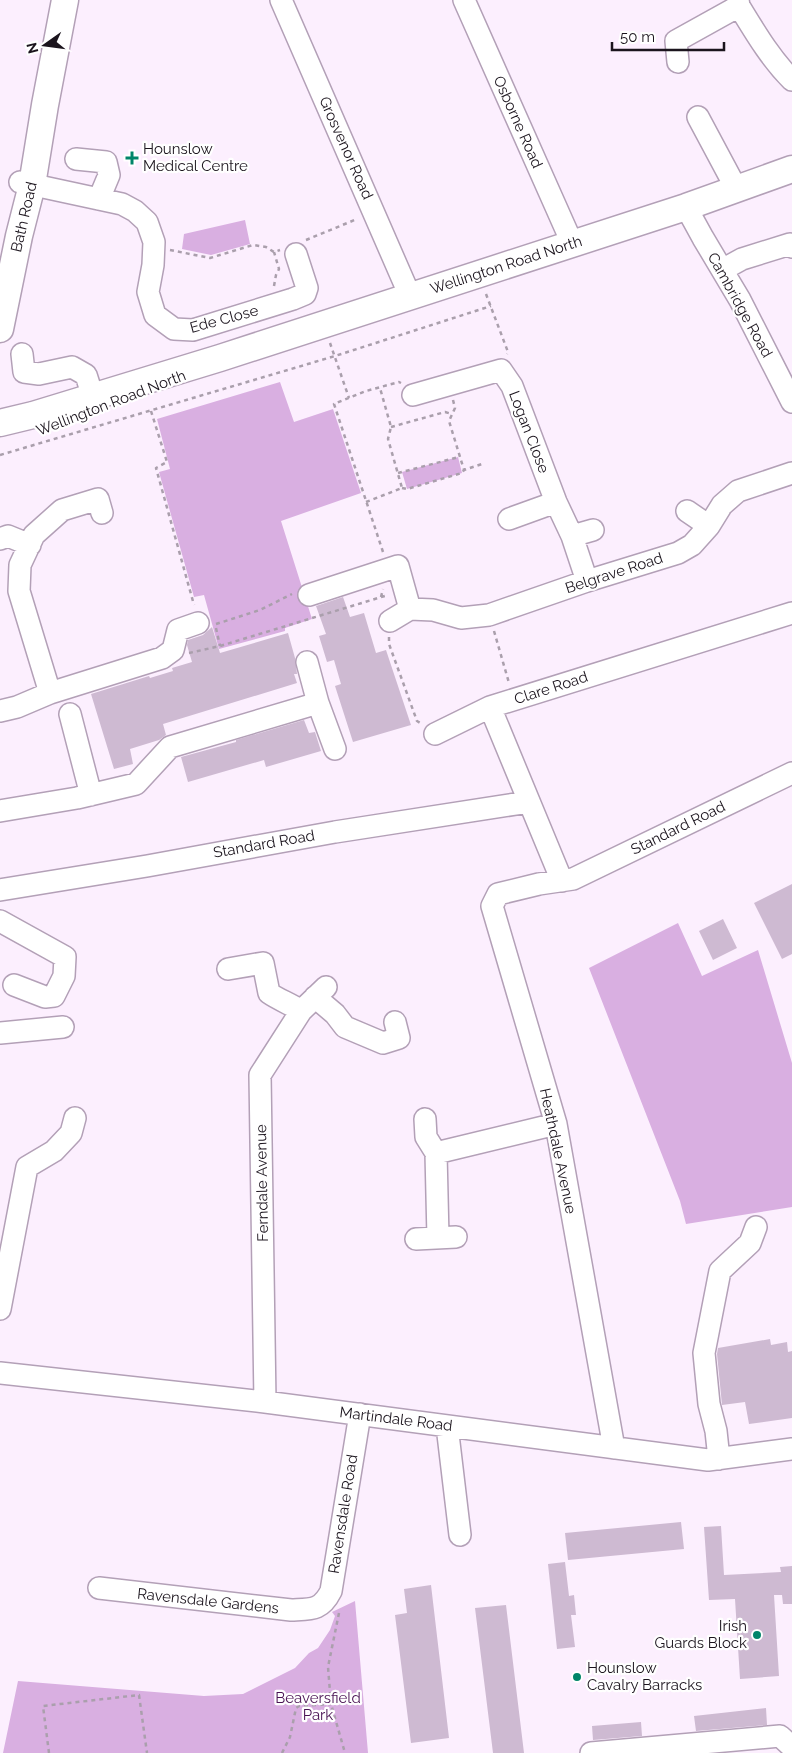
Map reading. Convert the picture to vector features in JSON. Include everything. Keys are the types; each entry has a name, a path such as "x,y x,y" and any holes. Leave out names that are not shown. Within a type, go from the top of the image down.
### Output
{"main road":[{"name":"Bath Road","path":"0,329 9,243 26,184 45,105 65,0"},
{"name":"Wellington Road North","path":"0,423 33,416 220,358 686,207 792,169"},
{"path":"0,297 9,243"},
{"name":"Wellington Road North","path":"0,442 80,417 185,376 220,358"}],"street":[{"name":"Grosvenor Road","path":"281,0 410,296"},
{"name":"Osborne Road","path":"464,0 572,243"},
{"path":"678,62 676,41 739,3 775,61 792,80"},
{"path":"698,117 737,190"},
{"path":"76,159 106,162 109,176 99,199"},
{"name":"Ede Close","path":"26,184 122,204 135,211 147,222 154,242 153,265 148,292 155,315 174,329 193,330 305,294 307,288 294,248"},
{"name":"Cambridge Road","path":"686,207 740,300 792,402"},
{"path":"722,270 758,254 790,244 792,248"},
{"path":"22,354 24,372 39,374 72,367 86,374 93,397"},
{"path":"413,395 501,370"},
{"name":"Logan Close","path":"501,370 512,386 556,502 572,536 587,581"},
{"name":"Belgrave Road","path":"408,600 433,610 462,618 489,615 587,581 678,553 692,545 709,526 722,505 738,491 792,473"},
{"path":"50,693 19,591 20,565 34,535 62,510 98,500 102,513"},
{"path":"509,518 556,502"},
{"path":"687,512 709,526"},
{"path":"572,536 593,530"},
{"path":"0,539 8,536 30,545"},
{"path":"309,595 393,567 408,600 390,621"},
{"name":"Clare Road","path":"435,734 490,707 792,613"},
{"path":"0,711 17,707 50,693 162,658 173,650 178,630 198,623"},
{"path":"308,662 318,703 335,749"},
{"path":"0,811 136,784 170,746 318,703"},
{"path":"490,707 562,881"},
{"path":"70,714 91,794"},
{"name":"Standard Road","path":"562,881 573,879 792,773"},
{"name":"Standard Road","path":"0,890 335,832 529,802"},
{"name":"Heathdale Avenue","path":"562,881 539,884 498,894 492,906 556,1124 614,1448"},
{"path":"0,921 65,956 64,976 54,996 45,997 14,985"},
{"path":"228,969 263,964 269,993 276,998 292,1004 314,998 335,1014 345,1027 383,1043 400,1038 395,1022"},
{"name":"Ferndale Avenue","path":"266,1402 260,1075 314,998"},
{"path":"0,1033 63,1027"},
{"path":"0,1310 27,1167 54,1151 71,1133 75,1118"},
{"path":"416,1239 447,1237 436,1153 426,1136 425,1119"},
{"path":"436,1153 556,1124"},
{"path":"718,1459 716,1432 709,1404 704,1353 720,1271 750,1242 756,1227"},
{"name":"Martindale Road","path":"0,1373 266,1402 708,1460 792,1449"},
{"name":"Ravensdale Road","path":"321,1605 331,1591 360,1414"},
{"path":"447,1426 460,1535"},
{"name":"Ravensdale Gardens","path":"99,1588 290,1610 321,1605"},
{"path":"591,1753 780,1736 792,1747"}],"path":[{"path":"167,249 210,258 253,245 266,247 274,252 294,248 374,212"},
{"path":"479,273 508,352 501,370"},
{"path":"0,455 335,356 491,306"},
{"path":"324,324 349,398"},
{"path":"381,597 393,567 366,502 334,404 400,382 413,395"},
{"path":"448,385 455,408 449,421 464,470"},
{"path":"380,388 391,427 388,439 402,488"},
{"path":"151,411 167,462 156,468 198,623"},
{"path":"391,427 445,412 452,414"},
{"path":"398,473 460,457"},
{"path":"366,502 402,488 407,489 462,473 464,470 485,463"},
{"path":"220,646 214,625 260,610 295,593 309,595"},
{"path":"173,650 190,653 220,646 381,597 408,600"},
{"path":"489,615 514,699"},
{"path":"390,621 388,644 417,721 435,734"},
{"path":"321,1605 339,1608 328,1667 332,1704 344,1753"},
{"path":"49,1753 42,1706 139,1696 147,1753"},
{"path":"282,1753 290,1737 296,1708 299,1706 332,1704"}],"green space":[{"path":"245,220 250,244 211,255 182,249 184,234"},
{"path":"280,382 294,422 333,409 361,493 281,521 312,619 285,628 285,631 219,649 204,595 194,597 159,472 170,469 157,419"},
{"path":"458,457 462,473 407,489 402,472"},
{"path":"678,923 702,976 758,950 792,1063 792,1207 686,1224 680,1201 589,968"},
{"name":"Beaversfield Park","path":"355,1601 368,1753 3,1753 18,1681 204,1696 243,1694 295,1668 309,1653 318,1648 330,1630 335,1616 332,1612"}],"building":[{"path":"343,597 350,617 364,613 376,653 386,650 411,725 353,742 335,686 341,684 334,660 327,662 319,636 326,634 316,606"},
{"path":"212,627 220,653 288,633 295,658 297,674 294,674 297,683 163,724 166,735 159,740 130,749 133,764 114,769 91,694 149,676 150,678 173,671 172,668 192,662 187,645 188,640 203,635"},
{"path":"304,720 309,733 315,732 321,751 266,767 264,760 188,782 181,757"},
{"path":"792,884 792,954 782,959 754,903"},
{"path":"723,919 737,948 713,960 699,931"},
{"path":"770,1339 771,1345 787,1342 788,1352 792,1351 792,1418 749,1424 745,1402 722,1405 718,1348"},
{"path":"681,1522 684,1549 568,1560 565,1533"},
{"name":"Irish Guards Block","path":"721,1526 724,1575 781,1572 780,1567 792,1566 792,1604 783,1604 782,1595 774,1595 779,1676 740,1679 735,1599 709,1600 704,1527"},
{"path":"565,1562 569,1596 574,1595 576,1615 571,1615 575,1647 557,1649 548,1564"},
{"path":"431,1585 449,1738 411,1743 395,1615 407,1613 404,1589"},
{"path":"506,1605 524,1753 493,1753 475,1608"},
{"path":"766,1708 767,1725 696,1731 694,1716"},
{"path":"641,1722 642,1736 593,1740 592,1726"}],"place":[{"name":"Hounslow Medical Centre","path":"132,158"},
{"name":"Irish Guards Block","path":"757,1635"},
{"name":"Hounslow Cavalry Barracks","path":"577,1677"}]}
